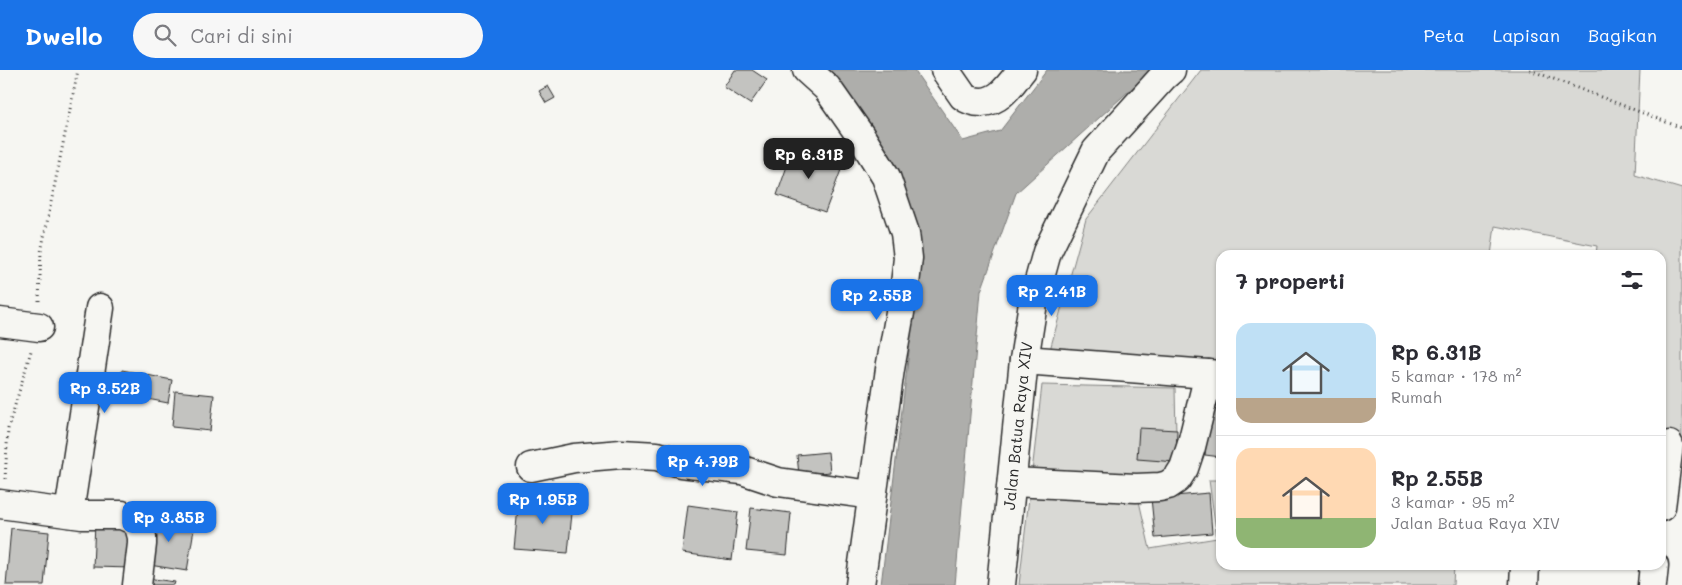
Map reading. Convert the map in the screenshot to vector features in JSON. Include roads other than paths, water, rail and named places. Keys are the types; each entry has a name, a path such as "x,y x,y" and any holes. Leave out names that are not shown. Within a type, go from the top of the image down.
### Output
{"street":[{"path":"807,70 827,88 860,135 886,177 905,233 908,258 890,369 860,585"},
{"path":"945,70 967,100 988,102 1001,95 1022,70"},
{"name":"Jalan Batua Raya XIV","path":"1001,585 1024,360 1033,303 1047,252 1096,151 1171,70"},
{"path":"68,513 100,308"},
{"path":"0,322 38,327"},
{"path":"1012,482 1136,488 1168,486 1177,479 1184,468 1215,374 1024,360"},
{"path":"1666,476 1671,445"},
{"path":"531,467 574,458 621,454 657,456 681,464 742,470 778,482 872,495"},
{"path":"2,504 82,515 122,515 133,520 139,526 142,544 137,585"},
{"path":"1524,585 1525,570"},
{"path":"1652,585 1654,570"}]}
